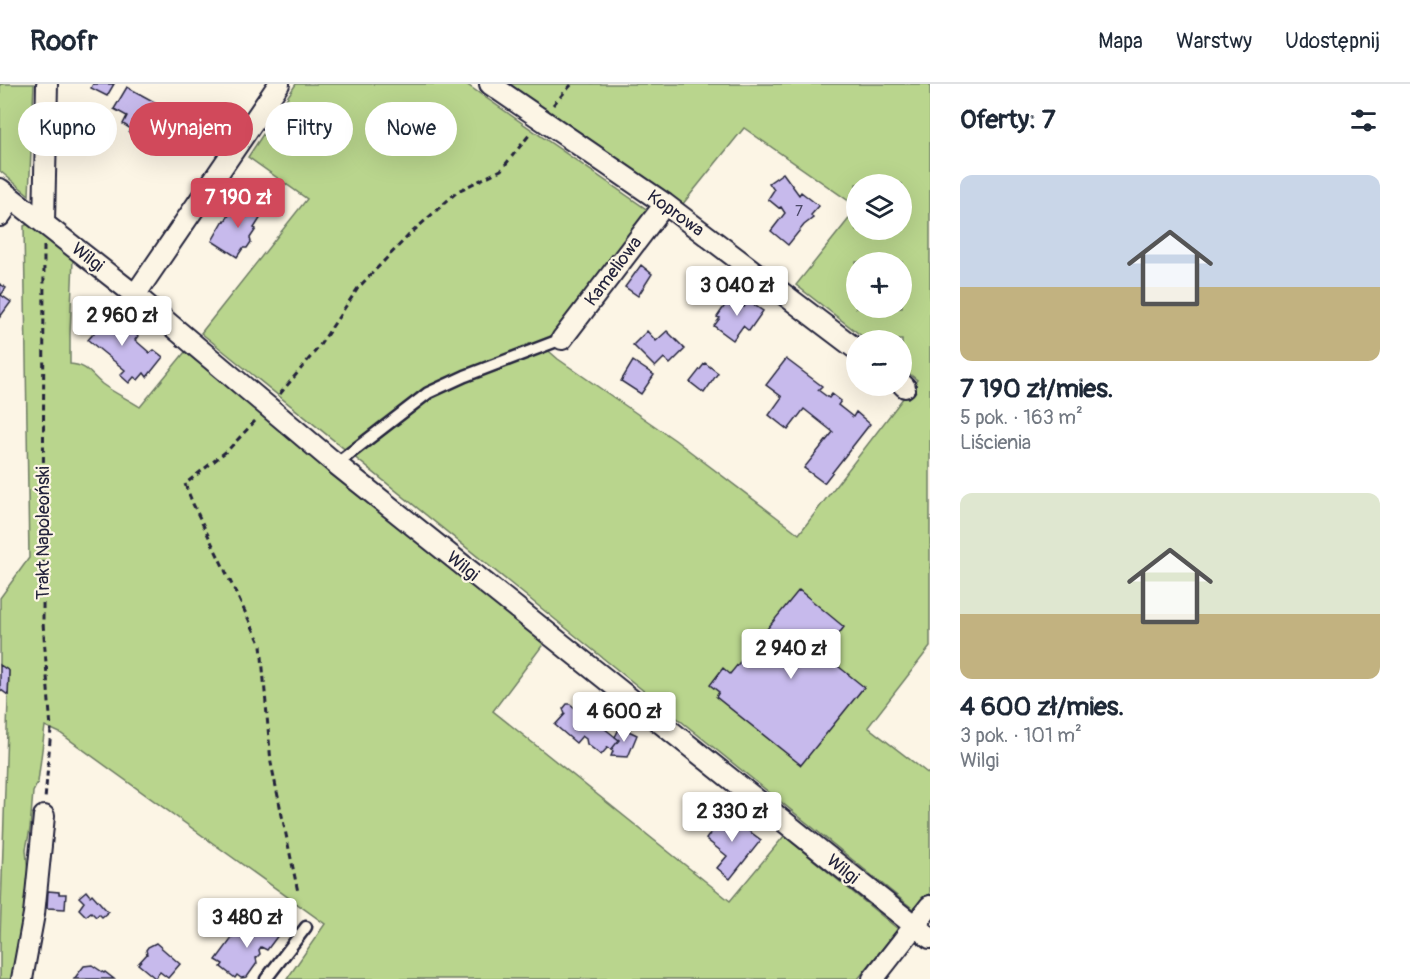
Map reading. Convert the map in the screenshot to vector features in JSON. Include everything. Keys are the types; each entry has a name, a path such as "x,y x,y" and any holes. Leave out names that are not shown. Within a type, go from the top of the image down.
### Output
{"street":[{"path":"44,222 47,84"},
{"path":"135,295 279,84"},
{"name":"Koprowa","path":"490,84 665,204 846,341"},
{"path":"0,216 6,194"},
{"name":"Wilgi","path":"6,194 135,295 336,464 922,932"},
{"name":"Kameliowa","path":"562,339 665,204"},
{"path":"22,979 34,914 44,816"},
{"path":"873,979 922,932 930,906"}],"lane":[{"path":"336,464 428,393 465,376 562,339"},
{"path":"267,979 306,927"}],"path":[{"name":"Trakt Napoleoński","path":"44,222 43,623 51,729 44,816"}],"green space":[{"path":"0,84 34,84 33,102 18,102 18,156 31,156 29,195 0,171"},
{"path":"296,84 466,84 649,211 543,346 558,359 675,440 799,534 905,396 912,396 912,387 917,380 912,376 912,330 854,330 796,285 846,222 846,240 912,240 912,174 846,174 846,199 744,128 682,205 508,84 930,84 930,647 868,727 930,775 930,895 917,912 201,333 307,199 248,157 253,156 253,149 265,131 265,156 353,156 353,102 284,102"},
{"path":"28,224 73,259 70,364 84,368 102,384 140,407 185,352 545,642 493,711 730,901 784,836 898,929 858,979 287,979 325,924 60,733 45,726 26,849 29,885 15,979 0,979 9,671 0,665 0,598 29,558 24,226"}],"building":[{"path":"93,84 114,84 107,96 91,88"},
{"path":"127,87 155,102 129,102 129,128 123,124 127,116 117,111 117,104"},
{"path":"783,173 799,195 801,192 819,206 811,215 813,218 804,225 788,245 771,231 785,213 781,207 779,208 768,199 774,190 769,183"},
{"path":"242,200 263,214 254,228 256,229 250,238 251,242 237,257 212,241 224,220 231,212 233,214"},
{"path":"641,265 652,274 638,296 625,287"},
{"path":"0,284 6,288 1,295 11,302 0,317"},
{"path":"732,295 743,302 741,304 744,307 748,301 763,311 749,331 743,326 733,340 714,326 720,318 717,317"},
{"path":"102,307 111,315 108,319 124,331 127,327 138,336 135,340 150,353 154,350 163,357 147,377 144,373 138,380 134,377 129,383 120,375 125,370 88,340 94,333 86,327"},
{"path":"647,331 656,341 667,331 685,349 670,364 664,358 655,367 633,345"},
{"path":"786,359 822,386 818,390 829,398 832,394 841,401 838,405 853,417 856,412 870,424 824,483 804,468 833,432 804,409 788,430 769,415 782,397 766,385"},
{"path":"633,361 654,375 641,394 621,381"},
{"path":"705,363 718,373 704,393 690,382"},
{"path":"799,590 844,627 823,654 864,687 801,765 716,697 719,692 710,685 723,668 730,674"},
{"path":"0,665 9,671 8,695 0,689"},
{"path":"567,704 581,713 586,707 597,717 594,720 619,740 611,750 608,747 601,755 587,744 586,739 582,736 576,743 555,725 565,714 563,709"},
{"path":"620,727 637,735 628,757 611,756 613,751 611,750 619,740 615,737"},
{"path":"722,811 761,840 730,879 717,868 727,856 706,839 715,827 711,823"},
{"path":"48,891 66,894 65,909 47,908"},
{"path":"86,891 90,896 92,894 108,912 102,917 99,914 96,917 91,912 86,916 79,909 84,902 79,897"},
{"path":"265,918 282,930 267,950 261,947 260,954 256,958 257,963 247,977 241,978 237,975 235,978 221,967 223,964 216,960 233,937 229,934 236,925 251,937"},
{"path":"156,943 180,964 168,978 160,972 155,978 138,964 147,954 148,947"},
{"path":"92,965 114,979 74,979 84,966"}]}
